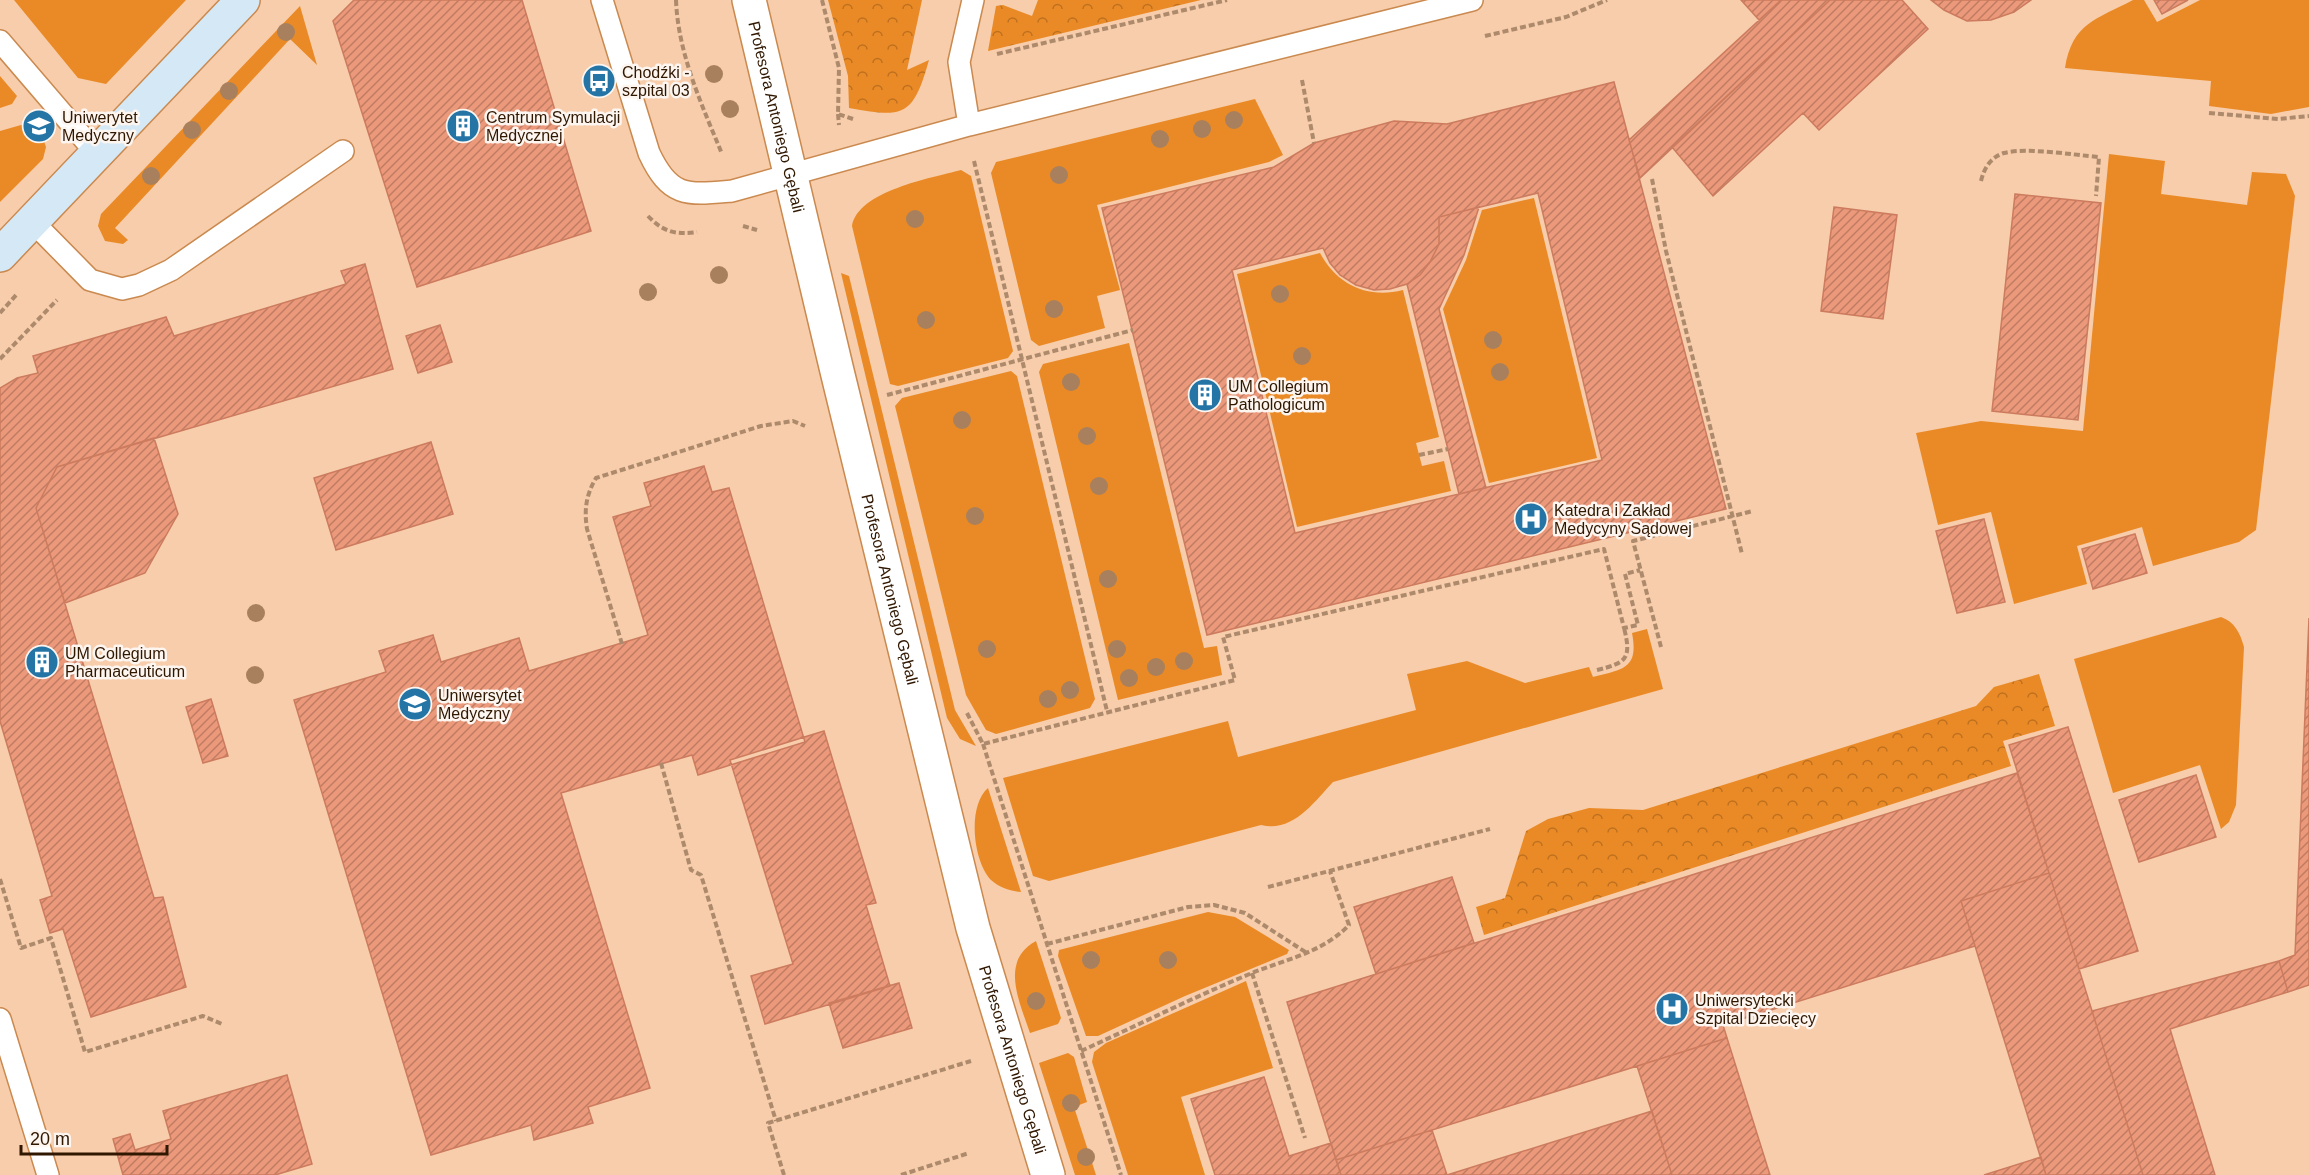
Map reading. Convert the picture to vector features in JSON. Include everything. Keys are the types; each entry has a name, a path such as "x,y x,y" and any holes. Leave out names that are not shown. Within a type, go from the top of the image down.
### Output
{"street":[{"path":"0,255 243,0"},
{"name":"Profesora Antoniego Gębali","path":"749,0 973,928 1048,1175"}],"lane":[{"path":"602,0 646,143 659,175 678,190 698,194 732,191 969,125 1472,0"},
{"path":"969,125 959,62 973,0"},
{"path":"0,41 98,154"},
{"path":"33,221 57,250 90,280 122,289 139,285 171,270 343,151"},
{"path":"0,1019 48,1175"}],"path":[{"path":"676,0 677,29 698,93 722,154 732,191"},
{"path":"822,0 839,68 838,114 861,123"},
{"path":"959,62 1227,0"},
{"path":"2209,113 2278,119 2309,116"},
{"path":"969,125 973,159 1107,711"},
{"path":"1981,180 1989,163 2002,153 2018,151 2099,157 2096,196"},
{"path":"1652,179 1666,251 1742,554"},
{"path":"0,359 60,298 52,291"},
{"path":"885,395 1133,330"},
{"path":"882,384 887,407"},
{"path":"622,644 587,529 585,514 588,492 596,478 775,423 794,421 812,430"},
{"path":"1419,455 1448,449"},
{"path":"1661,647 1633,541 1753,512"},
{"path":"983,744 1235,680 1223,637 1604,549 1629,649 1628,655 1616,665 1597,670"},
{"path":"1624,628 1638,625 1625,574 1640,570"},
{"path":"963,706 983,744 1121,1175"},
{"path":"661,763 691,870 701,875 776,1121"},
{"path":"1268,887 1490,829"},
{"path":"1081,1051 1252,973 1308,954 1338,935 1349,925 1330,871"},
{"path":"0,879 21,948 51,938 85,1052 203,1016 222,1024"},
{"path":"1047,944 1188,906 1214,904 1245,912 1308,954"},
{"path":"1252,973 1305,1138"},
{"path":"784,1175 768,1123 974,1060"},
{"path":"901,1175 969,1154"}],"green space":[{"path":"14,0 186,0 106,84 78,78"},
{"path":"828,0 922,0 907,70 929,60 917,93 904,109 882,113 849,108 848,76"},
{"path":"1038,0 1201,0 988,51 996,6 1003,5 1032,16"},
{"path":"2133,0 2144,0 2157,22 2200,0 2309,0 2309,107 2271,114 2209,106 2211,81 2065,68 2068,53 2074,41 2088,24"},
{"path":"300,6 317,65 290,39 115,228 128,240 123,244 105,241 98,226 101,214"},
{"path":"0,76 17,96 12,104 0,108"},
{"path":"1255,99 1283,155 1269,162 1097,205 1120,290 1097,296 1105,328 1039,346 1031,340 991,173 996,162"},
{"path":"28,123 40,130 46,147 43,159 0,202 0,131"},
{"path":"2109,154 2165,161 2161,194 2247,205 2252,172 2286,174 2295,196 2256,530 2239,542 2153,566 2142,527 2077,546 2087,584 2014,604 1991,512 1938,525 1916,433 1981,421 2083,431"},
{"path":"961,170 971,176 1013,351 1008,358 898,386 890,384 852,226 857,214 881,195 915,182"},
{"path":"1534,198 1597,458 1489,483 1443,309 1466,260 1482,210"},
{"path":"1320,253 1335,274 1355,287 1378,293 1403,290 1439,437 1416,443 1422,466 1444,461 1451,491 1297,527 1237,274"},
{"path":"841,273 849,276 955,710 976,746 960,739 947,718"},
{"path":"1129,343 1204,648 1217,646 1222,675 1118,700 1039,372 1043,364"},
{"path":"1011,371 1017,376 1095,699 1090,708 996,734 986,730 966,695 895,406 902,398"},
{"path":"2221,617 2236,629 2244,647 2236,805 2229,822 2221,829 2200,765 2113,793 2074,659"},
{"path":"1647,629 1663,689 1333,782 1302,814 1283,824 1261,825 1049,881 1033,876 1003,778 1228,721 1238,757 1416,710 1407,674 1467,661 1525,683 1589,667 1593,677 1626,666 1633,654 1632,633"},
{"path":"2039,674 2055,726 2003,741 2011,766 1484,935 1476,907 1505,898 1526,831 1548,819 1589,808 1643,810 1976,706 1994,687"},
{"path":"988,788 1021,892 1005,889 994,883 980,860 975,820 981,796"},
{"path":"1208,912 1235,917 1289,950 1287,954 1185,996 1098,1036 1086,1036 1058,956 1059,950"},
{"path":"1036,941 1061,1018 1058,1024 1030,1033 1018,996 1015,971 1018,960 1025,949"},
{"path":"1246,981 1273,1068 1181,1097 1205,1175 1128,1175 1092,1062 1094,1052 1106,1043"},
{"path":"1068,1053 1074,1057 1087,1102 1074,1107 1096,1175 1075,1175 1039,1063"}],"building":[{"name":"Centrum Symulacji Medycznej","path":"354,0 522,0 591,231 417,287 333,21"},
{"path":"1741,0 1781,0 1759,20"},
{"path":"1781,0 1830,0 1640,178 1629,140"},
{"path":"1830,0 1902,0 1928,29 1819,130 1803,113 1713,196 1672,147"},
{"path":"1931,0 2031,0 2014,12 1991,20 1967,21 1944,10"},
{"path":"2154,0 2188,0 2162,14"},
{"name":"UM Collegium Pathologicum","path":"1614,82 1726,509 1207,635 1102,208 1274,167 1314,143 1394,121 1447,124","holes":["1538,193 1602,460 1295,533 1232,270 1323,248 1330,263 1340,275 1356,285 1374,290 1390,289 1407,284 1420,275 1430,262 1439,244 1439,217"]},
{"path":"2015,194 2101,203 2078,420 1992,411"},
{"path":"1479,207 1464,255 1439,309 1486,488 1459,494 1407,284 1420,275 1439,244 1439,217"},
{"path":"1834,207 1897,215 1883,319 1821,311"},
{"name":"UM Collegium Pharmaceuticum","path":"365,264 393,369 57,467 36,508 154,898 163,897 186,987 91,1017 63,929 50,933 40,900 52,896 0,721 0,388 17,378 38,373 33,356 166,317 174,336 346,284 341,271"},
{"path":"440,325 452,362 418,373 406,336"},
{"path":"154,438 178,514 145,573 65,603 36,508 57,467"},
{"path":"431,442 453,514 336,550 314,478"},
{"path":"704,466 712,492 729,488 805,742 698,775 692,755 561,793 650,1088 588,1107 593,1123 534,1140 531,1125 431,1155 294,700 386,672 379,651 433,635 441,662 519,638 529,671 648,635 613,517 651,506 644,483"},
{"path":"1984,519 2005,602 1957,613 1936,531"},
{"path":"2135,534 2147,573 2093,589 2082,549"},
{"path":"2309,618 2309,985 2288,992 2279,961 2295,955"},
{"path":"211,699 228,756 203,763 186,707"},
{"path":"2068,727 2138,951 2079,969 2009,745"},
{"path":"824,731 876,903 866,905 890,986 765,1024 751,976 793,964 730,760"},
{"path":"2017,773 2049,873 1961,901 1975,946 1723,1025 1727,1038 1336,1160 1287,1002"},
{"path":"2196,775 2216,837 2139,862 2119,800"},
{"path":"2049,873 2143,1175 2046,1175 1961,901"},
{"path":"1452,877 1474,943 1376,974 1354,907"},
{"path":"2279,961 2288,992 2170,1029 2215,1175 2143,1175 2092,1011"},
{"path":"899,983 912,1028 843,1048 829,1003"},
{"path":"1727,1038 1770,1175 1672,1175 1637,1066"},
{"path":"287,1075 312,1164 275,1175 123,1175 113,1139 130,1134 135,1150 171,1139 163,1111"},
{"path":"1264,1077 1289,1156 1331,1143 1341,1175 1215,1175 1191,1099"},
{"path":"1652,1111 1672,1175 1447,1175"},
{"path":"1432,1130 1447,1175 1341,1175 1336,1160"},
{"path":"2041,1157 2046,1175 1984,1175"}],"place":[{"name":"Chodźki - szpital 03","path":"599,81"},
{"name":"Uniwerytet Medyczny","path":"39,126"},
{"name":"Centrum Symulacji Medycznej","path":"463,126"},
{"name":"UM Collegium Pathologicum","path":"1205,395"},
{"name":"Katedra i Zakład Medycyny Sądowej","path":"1531,519"},
{"name":"UM Collegium Pharmaceuticum","path":"42,662"},
{"name":"Uniwersytet Medyczny","path":"415,704"},
{"name":"Uniwersytecki Szpital Dziecięcy","path":"1672,1009"}]}
